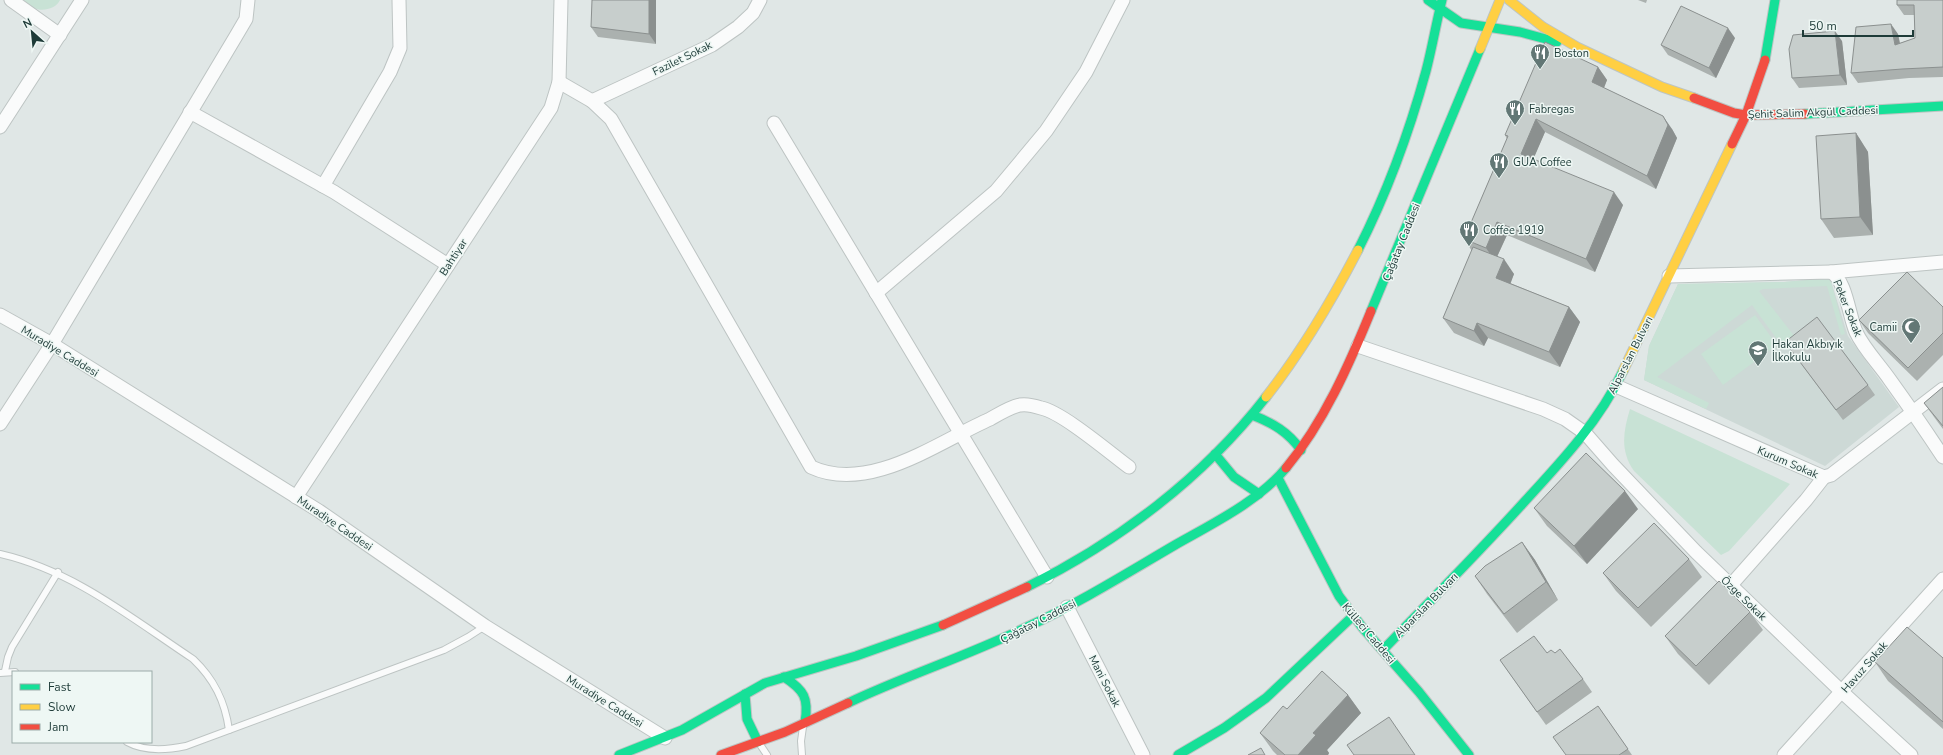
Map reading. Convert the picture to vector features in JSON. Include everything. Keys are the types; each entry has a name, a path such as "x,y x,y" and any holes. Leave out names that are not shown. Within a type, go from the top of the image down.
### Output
{"main road":[{"path":"1428,0 1441,4 1461,23 1490,28"},
{"name":"Çağatay Caddesi","path":"721,755 758,742 860,696 973,652 1067,607 1205,528 1259,494 1278,478 1301,450 1335,392 1358,346 1464,85 1490,28 1500,0"},
{"name":"Şehit Salim Akgül Caddesi","path":"1510,0 1543,27 1577,47 1695,100 1725,111 1746,115 1943,106"},
{"name":"Alparslan Bulvarı","path":"1383,650 1499,530 1585,433 1616,386 1746,115 1760,78 1775,0"},
{"path":"619,755 665,738 703,720 763,684 830,665 900,641 987,606 1047,577 1126,528 1158,504 1215,454 1252,415 1304,343 1364,239 1407,134 1426,68 1441,4"},
{"name":"Şehit Salim Akgül Caddesi","path":"1490,28 1520,32 1577,47"},
{"path":"1252,415 1267,420 1288,433 1301,450"},
{"path":"1215,454 1223,467 1239,483 1259,494"},
{"name":"Külleci Caddesi","path":"1278,478 1328,578 1339,596 1353,616 1446,725 1468,755"},
{"path":"1178,755 1224,728 1266,698 1353,616"},
{"path":"784,677 800,688 804,695 807,702 805,722"},
{"path":"745,694 747,719 758,742"}],"street":[{"path":"11,0 60,35"},
{"path":"0,127 82,0"},
{"path":"0,424 52,344 246,19 248,0"},
{"path":"323,186 390,72 400,48 399,0"},
{"name":"Bahtiyar","path":"296,497 551,108 560,82 561,0"},
{"name":"Fazilet Sokak","path":"592,101 712,45 738,27 753,13 760,0"},
{"path":"876,293 996,191 1046,131 1086,72 1123,0"},
{"path":"560,82 592,101 611,119 811,467 822,472 838,475 862,473 888,467 911,459 960,433 1020,405 1043,408 1065,420 1129,467"},
{"path":"190,112 323,186 448,264"},
{"path":"774,123 1047,577"},
{"path":"1831,272 1943,262"},
{"name":"Peker Sokak","path":"1669,276 1831,272 1839,279 1859,337 1943,457"},
{"name":"Muradiye Caddesi","path":"0,315 52,344 319,511 485,626 665,738"},
{"name":"Özge Sokak","path":"1358,346 1544,409 1565,419 1585,433 1680,536 1842,692 1911,755"},
{"name":"Kurum Sokak","path":"1616,386 1824,477 1831,475 1912,411 1943,389"},
{"path":"1731,585 1806,500 1824,477"},
{"name":"Havuz Sokak","path":"1784,755 1943,579"},
{"name":"Mani Sokak","path":"1067,607 1143,755"}],"lane":[{"path":"0,554 24,559 58,572 80,584 197,663 208,675 220,695 229,730"},
{"path":"3,672 12,647 58,572"},
{"path":"130,743 141,747 166,749 186,746 444,650 485,626"},
{"path":"802,755 802,736 805,722"},
{"path":"758,742 767,755"}],"shaded area":[{"name":"Hakan Akbıyık İlkokulu","path":"1830,278 1848,336 1899,407 1825,466 1644,380 1649,346 1678,284 1784,282"}],"green space":[{"path":"23,0 60,0 52,8 41,10 34,8"},
{"path":"1830,278 1845,334 1841,335 1827,286 1763,289 1759,291 1795,337 1782,346 1752,305 1657,377 1709,403 1706,409 1644,380 1649,346 1678,284 1784,282"},
{"path":"1755,315 1777,345 1723,385 1701,354"},
{"path":"1630,409 1790,484 1729,551 1721,555 1634,471 1626,456 1624,441 1624,433"}],"building":[{"path":"592,0 649,0 649,34 591,27"},
{"path":"1897,0 1943,0 1943,67 1851,73 1856,27 1891,24 1895,45 1915,38 1914,5 1897,5"},
{"path":"1681,6 1728,28 1709,68 1661,45"},
{"path":"1835,31 1840,75 1792,78 1789,49 1793,35"},
{"path":"1545,42 1598,67 1592,82 1663,116 1668,125 1647,176 1536,119 1521,154 1614,192 1586,259 1497,222 1486,248 1464,239 1508,136 1505,135"},
{"path":"1856,133 1860,217 1821,219 1816,136"},
{"path":"1473,247 1504,259 1496,278 1569,307 1549,352 1477,323 1474,331 1443,318"},
{"name":"Camii","path":"1907,272 1943,307 1943,333 1908,368 1859,320"},
{"path":"1817,317 1868,385 1836,410 1785,342"},
{"path":"1943,387 1943,426 1924,403"},
{"path":"1586,453 1625,491 1574,546 1534,508"},
{"path":"1654,523 1689,559 1638,608 1603,573"},
{"path":"1522,542 1546,582 1504,614 1475,576 1485,566"},
{"path":"1719,581 1750,612 1696,666 1665,636"},
{"path":"1907,627 1943,658 1943,722 1875,662"},
{"path":"1534,636 1547,653 1551,650 1555,653 1560,649 1583,679 1537,712 1500,660"},
{"path":"1322,671 1348,695 1313,733 1316,735 1298,755 1285,755 1260,733 1283,706 1287,709"},
{"path":"1598,706 1628,749 1619,755 1566,755 1553,737"},
{"path":"1389,717 1415,755 1354,755 1347,745"},
{"path":"1261,748 1265,755 1248,755"}],"traffic: fast":[{"path":"1428,0 1461,23 1520,32 1557,42"},
{"path":"1358,250 1388,185 1405,140 1426,71 1442,0"},
{"path":"1765,60 1775,0"},
{"path":"1371,311 1480,49"},
{"path":"1805,114 1943,106"},
{"path":"1383,650 1491,538 1566,455 1592,423 1614,389 1623,371"},
{"path":"1027,587 1094,550 1157,506 1215,455 1266,397"},
{"path":"1252,415 1267,421 1280,429 1291,438 1301,450"},
{"path":"1215,454 1234,477 1259,494"},
{"path":"848,703 1007,636 1066,608 1234,511 1262,491 1286,468"},
{"path":"1278,478 1339,596 1362,627 1419,692 1469,755"},
{"path":"1178,755 1224,728 1266,698 1353,616"},
{"path":"619,755 682,730 765,683 856,656 943,625"},
{"path":"784,677 796,686 804,695 806,707 805,722"},
{"path":"745,694 747,719 758,742"}],"traffic: slow":[{"path":"1480,49 1500,0"},
{"path":"1509,0 1543,27 1577,47 1662,87 1694,98"},
{"path":"1623,371 1732,144"},
{"path":"1266,397 1292,362 1315,326 1358,250"}],"traffic: jam":[{"path":"1732,144 1746,115 1765,60"},
{"path":"1694,98 1734,113 1746,115 1805,114"},
{"path":"1286,468 1300,450 1324,412 1354,352 1371,311"},
{"path":"943,625 1027,587"},
{"path":"721,755 785,732 848,703"}],"place":[{"name":"Boston","path":"1540,70"},
{"name":"Fabregas","path":"1515,126"},
{"name":"GUA Coffee","path":"1499,179"},
{"name":"Coffee 1919","path":"1469,247"},
{"name":"Camii","path":"1911,344"},
{"name":"Hakan Akbıyık İlkokulu","path":"1758,367"}]}
